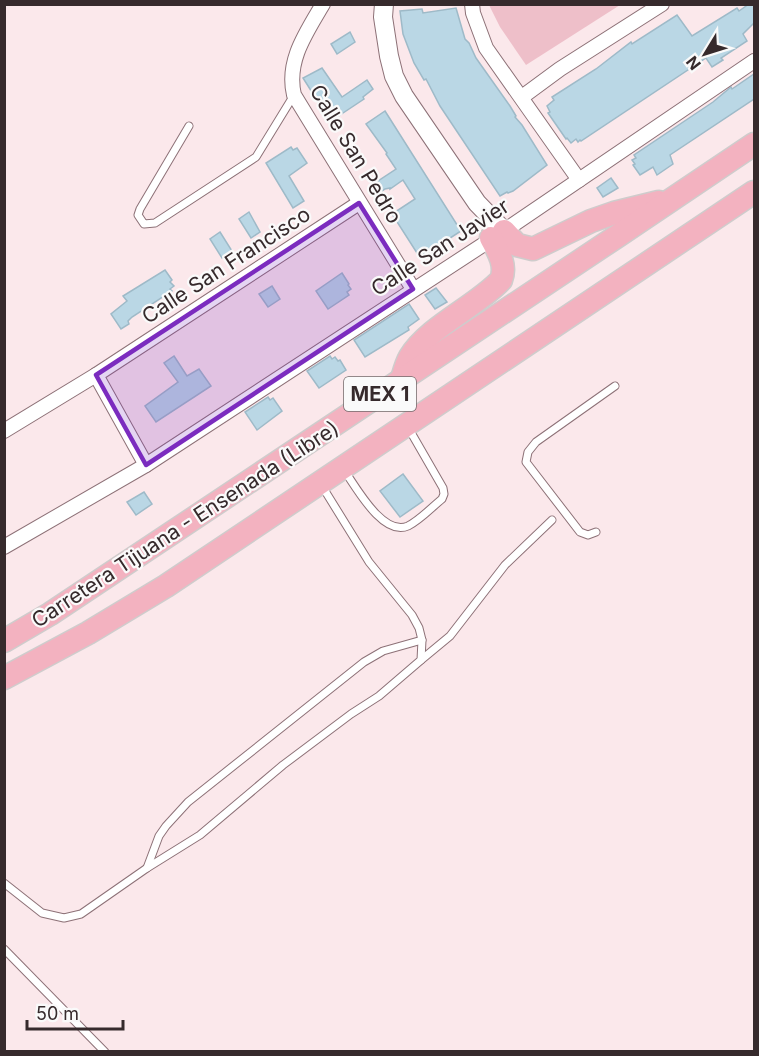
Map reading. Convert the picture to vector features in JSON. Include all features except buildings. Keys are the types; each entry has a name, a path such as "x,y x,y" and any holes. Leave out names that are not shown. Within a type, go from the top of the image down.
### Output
{"highway":[{"name":"Carretera Tijuana - Ensenada (Libre)","path":"4,641 50,614 207,510 754,144"},
{"name":"Carretera Tijuana - Ensenada (Libre)","path":"4,678 138,604 754,192"},
{"path":"497,235 517,245 533,249 607,215 673,200"},
{"path":"402,379 413,353 442,326 501,280 502,263 497,235"}],"street":[{"name":"Calle San Pedro","path":"323,4 294,61 291,76 294,95 413,289"},
{"path":"384,4 383,17 388,56 394,76 404,96 497,235"},
{"path":"472,4 486,48 579,180"},
{"path":"522,97 560,69 662,4"},
{"name":"Calle San Javier","path":"4,547 146,465 497,235 754,61"},
{"name":"Calle San Francisco","path":"4,431 117,363 359,203"},
{"path":"96,375 146,465"}],"lane":[{"path":"189,126 140,209 138,215 144,224 155,223 256,157 294,95"},
{"path":"596,532 588,534 580,532 526,462 528,452 536,442 615,386"},
{"path":"343,468 368,504 384,522 393,527 409,526 442,499 444,494 417,440 406,425"},
{"path":"320,484 369,562 412,615 422,639 421,660"},
{"path":"4,884 42,913 64,918 81,914 147,868 200,835 239,805 283,765 379,696 450,636 505,566 552,520"},
{"path":"147,868 159,836 188,802 364,662 383,651 422,639"},
{"path":"4,948 105,1052"}],"highlighted area":[{"path":"359,203 413,289 146,465 96,375"}],"shaded area":[{"path":"489,4 620,5 526,65 500,27"}]}
